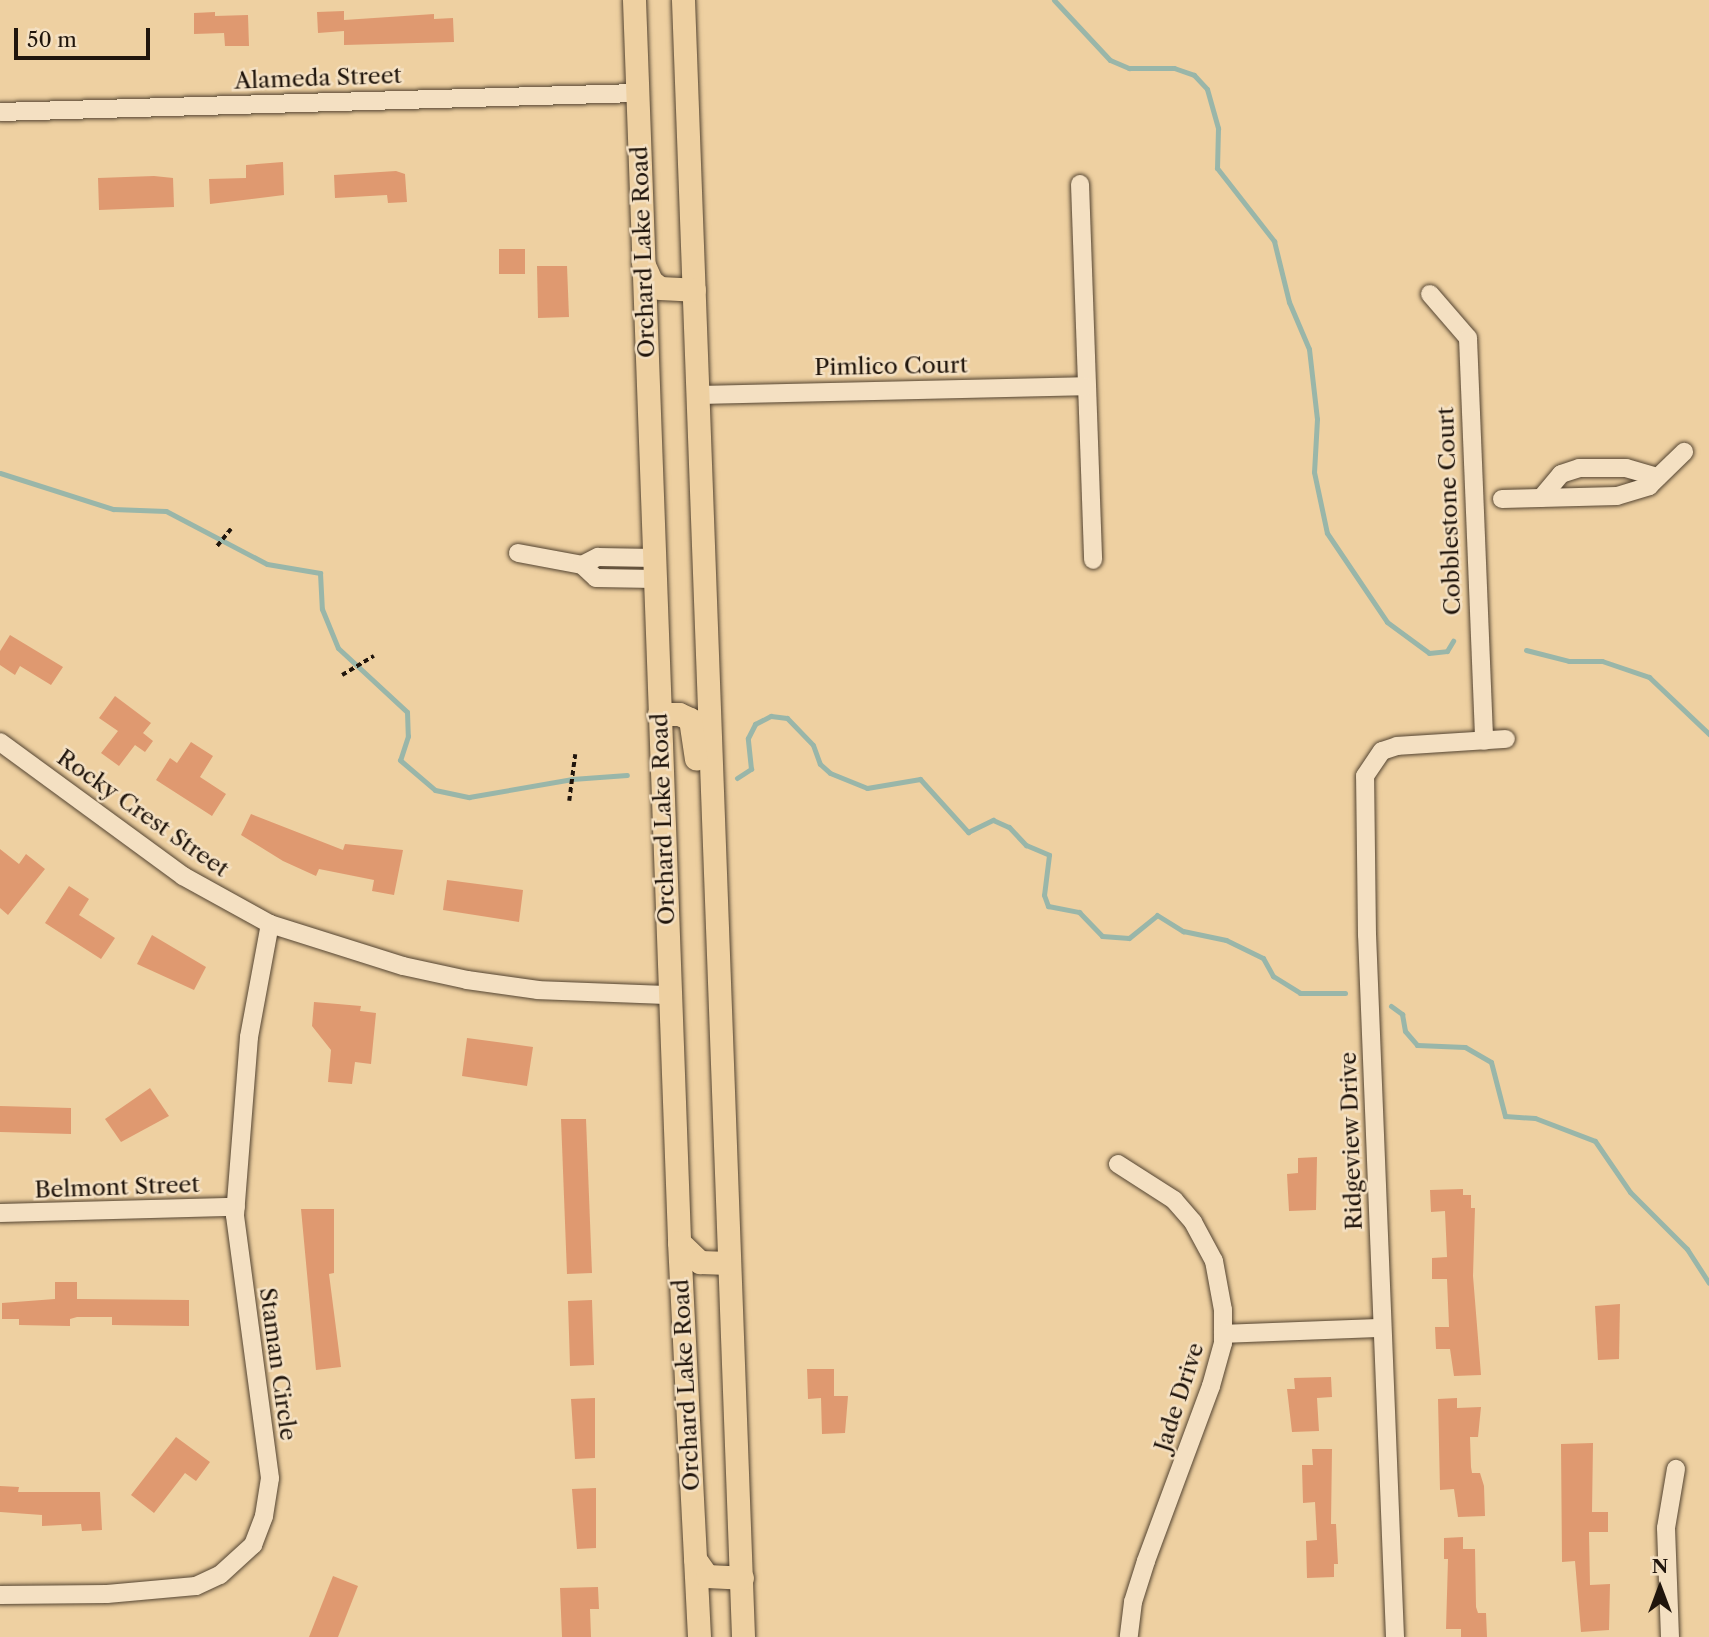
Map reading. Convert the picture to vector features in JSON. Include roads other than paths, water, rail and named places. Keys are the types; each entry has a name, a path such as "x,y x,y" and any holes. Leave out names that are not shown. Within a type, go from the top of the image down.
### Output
{"main road":[{"name":"Orchard Lake Road","path":"634,0 678,1242 699,1637"},
{"path":"671,0 685,40"},
{"name":"Orchard Lake Road","path":"683,0 743,1637"},
{"path":"642,260 651,281 660,288 694,290"},
{"path":"659,714 678,714 690,719 694,728 699,855 715,887"},
{"path":"678,1242 700,1262 729,1263"},
{"path":"695,1559 707,1576 742,1578"}],"street":[{"name":"Alameda Street","path":"0,112 638,93"},
{"path":"1080,184 1093,560"},
{"name":"Cobblestone Court","path":"1430,294 1468,338 1484,741"},
{"name":"Pimlico Court","path":"698,395 1085,386"},
{"path":"1502,499 1617,496 1648,486 1684,452"},
{"path":"1541,498 1561,474 1579,468 1626,468 1658,477"},
{"path":"518,553 582,565 598,557 655,568"},
{"name":"Ridgeview Drive","path":"1395,1637 1364,871 1365,776 1382,751 1397,746 1506,739"},
{"name":"Rocky Crest Street","path":"0,742 183,876 270,923 403,966 467,980 538,990 670,995"},
{"name":"Staman Circle","path":"0,1595 107,1594 196,1586 220,1575 253,1545 264,1516 270,1478 236,1207 249,1037 270,923"},
{"name":"Jade Drive","path":"1118,1164 1174,1200 1194,1222 1213,1261 1223,1334 1211,1387 1133,1602 1129,1637"},
{"name":"Belmont Street","path":"0,1213 236,1207"},
{"path":"1223,1334 1382,1328"},
{"path":"1670,1637 1666,1528 1676,1469"}],"waterway":[{"path":"1054,0 1110,60 1129,68 1174,68 1194,75 1207,89 1218,128 1217,168 1274,241 1289,302 1309,349 1317,419 1314,472 1327,533 1387,622 1429,653 1447,651 1453,641"},
{"path":"0,473 113,509 166,511 267,564 320,573 322,609 338,648 407,712 408,736 400,760 435,790 469,797 572,779 627,775"},
{"path":"1526,650 1569,661 1602,661 1649,677 1709,734"},
{"path":"737,778 751,769 748,738 755,724 771,716 787,718 813,745 820,764 830,773 867,788 920,779 968,832 993,820 1009,827 1026,845 1049,855 1044,895 1048,906 1079,912 1102,936 1129,938 1157,915 1183,931 1226,940 1263,958 1273,976 1300,993 1345,993"},
{"path":"1391,1006 1402,1014 1405,1031 1417,1045 1465,1047 1491,1062 1505,1116 1535,1118 1595,1141 1630,1192 1687,1249 1709,1283"}]}
